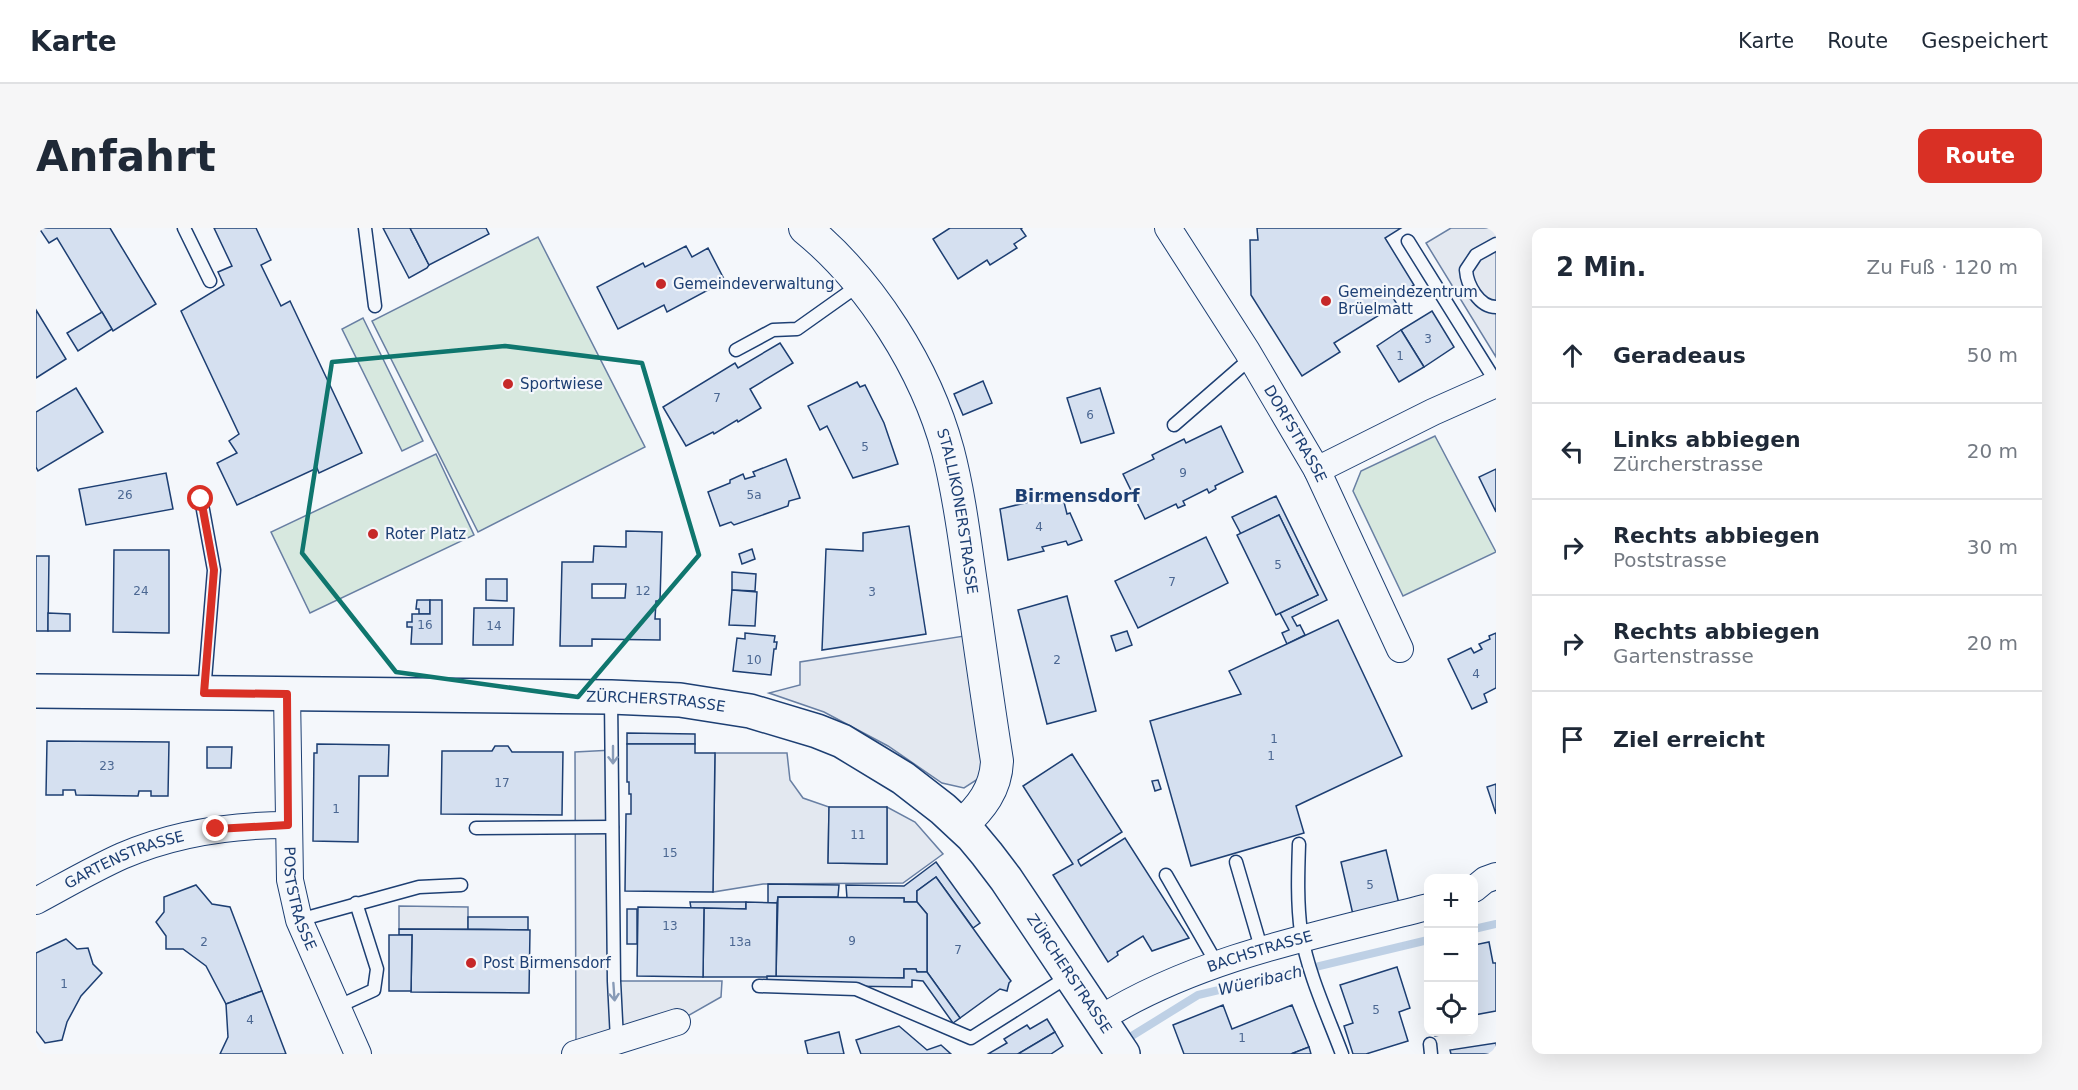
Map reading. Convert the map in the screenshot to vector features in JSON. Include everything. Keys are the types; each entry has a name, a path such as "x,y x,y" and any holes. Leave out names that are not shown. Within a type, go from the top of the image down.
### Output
{"main road":[{"name":"ZÜRCHERSTRASSE","path":"36,691 611,697 680,700 750,711 817,731 842,741 880,763 923,793 980,845 1006,879 1112,1037"}],"street":[{"name":"STALLIKONERSTRASSE","path":"805,228 819,239 860,284 894,330 921,379 947,449 958,493 997,761 997,775 992,788 974,814 961,826"},
{"name":"DORFSTRASSE","path":"1168,228 1251,358 1317,470 1400,649"},
{"path":"1317,470 1496,383"},
{"name":"POSTSTRASSE","path":"287,694 290,880 298,920 358,1054"},
{"name":"GARTENSTRASSE","path":"36,901 122,856 177,837 216,829 288,825"},
{"path":"1478,885 1496,876"},
{"name":"BACHSTRASSE","path":"1112,1037 1120,1006 1217,964 1262,951 1304,944 1424,908"},
{"path":"575,1054 677,1022"}],"lane":[{"path":"184,228 210,281"},
{"path":"365,228 375,306"},
{"path":"1408,241 1496,383"},
{"path":"1496,244 1476,255 1466,270 1467,278 1479,300 1486,306 1496,307"},
{"path":"736,350 772,330 796,329 860,284"},
{"path":"1174,425 1251,358"},
{"path":"201,499 214,570 204,693"},
{"path":"611,697 614,981 617,1040"},
{"path":"476,828 612,827"},
{"path":"1299,844 1298,893 1304,944 1314,980 1342,1054"},
{"path":"1236,862 1262,951"},
{"path":"1166,875 1217,964"},
{"path":"298,920 419,887 461,885"},
{"path":"336,1007 374,990 377,969 356,903"},
{"path":"759,986 856,989 971,1038 1070,975"}],"highlighted area":[{"path":"505,346 642,363 699,555 578,697 396,672 302,553 332,362"}],"shaded area":[{"path":"1451,228 1496,228 1496,357 1426,243"},
{"name":"Sportwiese","path":"538,237 645,447 478,532 372,321"},
{"path":"363,318 423,441 402,451 342,329"},
{"path":"1435,436 1496,552 1403,596 1353,491 1361,471"},
{"name":"Roter Platz","path":"436,454 474,535 310,613 271,532"},
{"path":"964,636 985,767 981,777 964,788 942,783 888,746 824,712 769,693 800,685 800,662"},
{"path":"613,750 614,981 722,981 721,997 677,1022 576,1054 575,752"},
{"path":"715,753 787,753 790,780 803,798 829,807 828,863 887,864 887,807 915,822 943,854 903,883 763,884 713,892"},
{"path":"399,906 468,907 468,929 399,929"}],"building":[{"path":"39,228 110,228 156,304 113,331 57,238 49,243"},
{"path":"214,228 256,228 271,260 261,265 281,306 290,301 362,453 319,473 317,468 237,505 217,463 237,453 229,441 239,434 181,311 224,285 218,272 232,266"},
{"path":"383,228 410,228 429,265 427,268 409,278"},
{"path":"410,228 486,228 489,234 429,265"},
{"path":"950,228 1022,228 1026,236 1014,244 1017,248 990,265 987,260 958,279 933,239"},
{"name":"Gemeindezentrum Brüelmatt","path":"1257,228 1401,228 1385,238 1414,285 1393,298 1397,304 1334,343 1340,352 1302,376 1251,295 1250,240 1258,240"},
{"name":"Gemeindeverwaltung","path":"686,246 692,257 708,248 725,281 667,312 664,305 618,329 597,287 643,263 645,267"},
{"path":"36,310 66,359 36,378"},
{"path":"1432,311 1454,347 1424,367 1401,330"},
{"path":"102,312 112,329 78,351 67,333"},
{"path":"1401,330 1424,367 1399,382 1377,346"},
{"path":"780,343 793,363 750,389 761,408 738,422 737,420 714,434 713,432 686,446 663,407 735,363 738,368"},
{"path":"983,381 992,403 963,415 954,394"},
{"path":"857,382 860,387 865,385 884,423 898,464 853,478 827,426 820,430 808,406"},
{"path":"76,388 103,432 38,471 36,467 36,412"},
{"path":"1100,388 1114,433 1081,443 1067,398"},
{"path":"1221,426 1243,472 1215,486 1216,489 1209,493 1207,489 1183,501 1185,505 1178,508 1176,504 1145,519 1123,474 1154,459 1152,455 1184,439 1186,443"},
{"path":"786,459 800,498 789,501 788,506 734,525 731,522 720,526 708,492 730,483 730,480 743,474 745,479 755,476 753,472"},
{"path":"1496,469 1496,512 1479,477"},
{"path":"166,473 173,509 86,525 79,489"},
{"path":"1062,494 1067,514 1070,513 1082,540 1068,545 1066,541 1042,547 1044,551 1008,560 1000,509"},
{"path":"1276,496 1327,600 1292,617 1297,626 1300,625 1305,635 1287,644 1282,633 1289,630 1280,613 1318,595 1279,515 1241,534 1232,517"},
{"path":"1279,515 1318,595 1276,615 1237,535"},
{"path":"909,526 926,634 822,650 826,549 863,551 863,533"},
{"path":"626,531 662,532 660,601 656,601 655,619 660,619 660,640 592,639 592,646 560,646 562,562 593,562 594,546 626,547","holes":["592,584 626,584 625,598 592,598"]},
{"path":"1206,537 1228,583 1138,628 1115,581"},
{"path":"752,549 755,559 742,564 739,554"},
{"path":"114,550 169,550 169,633 113,632"},
{"path":"36,556 49,556 48,631 36,631"},
{"path":"732,572 756,574 755,591 732,590"},
{"path":"486,579 507,579 507,601 486,600"},
{"path":"732,590 757,592 755,626 729,625"},
{"path":"1067,596 1096,711 1047,724 1018,610"},
{"path":"417,600 430,600 430,614 419,614 419,609 416,609"},
{"path":"430,600 442,600 442,644 411,644 412,627 407,627 407,622 412,622 412,614 430,614"},
{"path":"474,608 514,608 513,645 473,645"},
{"path":"48,613 70,614 70,631 48,631"},
{"path":"1338,620 1402,756 1296,806 1304,833 1191,866 1150,721 1241,694 1229,671"},
{"path":"1127,631 1132,645 1116,651 1111,636"},
{"path":"745,633 775,636 774,642 777,642 771,675 733,671 737,638 745,639"},
{"path":"1496,633 1496,688 1484,694 1487,702 1472,709 1448,659 1471,648 1474,653 1482,649 1479,644"},
{"path":"627,733 695,734 695,744 627,744"},
{"path":"47,741 169,742 168,796 151,796 151,791 139,791 138,796 76,795 75,790 63,790 63,795 46,795"},
{"path":"317,744 389,745 388,776 359,776 358,842 313,841 314,753 317,753"},
{"path":"627,744 695,744 695,753 715,753 713,892 625,891 626,814 631,814 631,794 629,794 629,782 627,782"},
{"path":"495,746 508,746 512,752 563,752 562,815 441,814 442,751 492,751"},
{"path":"207,747 232,747 231,768 207,768"},
{"path":"1072,754 1122,832 1078,860 1079,863 1081,866 1125,838 1189,938 1152,951 1143,936 1117,952 1118,955 1108,962 1053,875 1073,864 1023,786"},
{"path":"1158,780 1161,789 1155,791 1152,781"},
{"path":"1496,784 1496,814 1487,787"},
{"path":"829,807 887,807 887,864 828,863"},
{"path":"1386,850 1400,908 1354,919 1341,862"},
{"path":"936,862 980,923 973,928 936,877 917,891 917,902 904,902 904,898 847,898 846,885 904,886"},
{"path":"936,877 1011,981 1007,991 1000,989 960,1018 927,972 927,914 917,902 917,891"},
{"path":"768,884 839,885 838,897 778,897 777,903 768,903"},
{"path":"196,885 212,904 230,907 262,991 226,1004 206,966 183,949 166,949 166,936 156,922 164,912 164,897"},
{"path":"778,897 904,898 904,902 917,902 927,914 927,972 904,969 904,978 776,977"},
{"path":"690,902 746,902 746,909 691,908"},
{"path":"746,902 777,903 776,977 703,977 704,908 746,909"},
{"path":"638,907 704,908 703,977 637,976"},
{"path":"627,909 637,909 637,944 627,944"},
{"path":"468,917 528,917 528,930 468,929"},
{"name":"Post Birmensdorf","path":"399,929 530,930 529,993 411,992 412,935 399,935"},
{"path":"389,935 412,935 411,991 389,991"},
{"path":"66,939 77,949 88,948 93,964 102,973 81,996 67,1022 62,1040 45,1043 36,1031 36,953"},
{"path":"1489,942 1493,963 1496,963 1496,1011 1478,1014 1478,982 1478,944"},
{"path":"1397,967 1410,1008 1399,1012 1408,1041 1366,1054 1353,1054 1344,1026 1353,1023 1340,985"},
{"path":"904,969 927,972 960,1018 953,1023 923,981 912,980 912,987 767,985 767,976 904,978"},
{"path":"262,991 286,1054 220,1054 228,1037 226,1004"},
{"path":"1223,1005 1232,1029 1292,1005 1309,1047 1291,1054 1184,1054 1173,1025"},
{"path":"1047,1019 1055,1032 1018,1054 988,1054 1007,1043 1004,1039 1027,1025 1030,1029"},
{"path":"899,1026 927,1050 941,1045 951,1054 861,1054 856,1040"},
{"path":"839,1032 844,1054 808,1054 805,1041"},
{"path":"1055,1032 1063,1046 1051,1054 1018,1054"},
{"path":"1496,1043 1496,1054 1451,1054 1450,1050"},
{"path":"1309,1047 1311,1054 1291,1054"}],"waterway":[{"name":"Wüeribach","path":"1478,928 1496,924"},
{"name":"Wüeribach","path":"1122,1042 1198,995 1424,941"}],"place":[{"name":"Gemeindeverwaltung","path":"661,284"},
{"name":"Gemeindezentrum Brüelmatt","path":"1326,301"},
{"name":"Sportwiese","path":"508,384"},
{"name":"Roter Platz","path":"373,534"},
{"name":"Post Birmensdorf","path":"471,963"}],"district":[{"name":"Birmensdorf","path":"1077,496"}],"route":[{"path":"201,499 214,570 204,693 287,694 288,825 216,829"}]}
